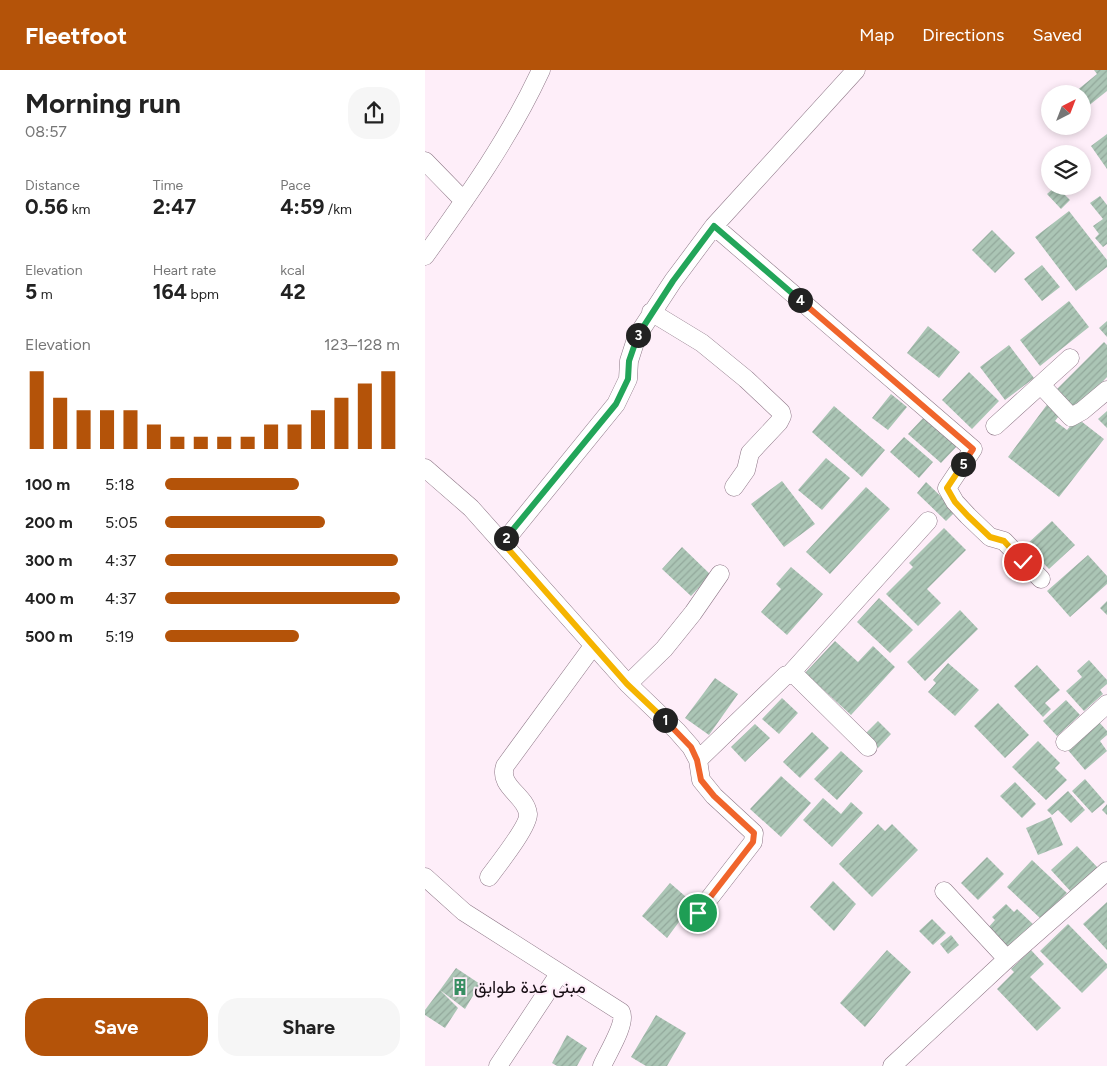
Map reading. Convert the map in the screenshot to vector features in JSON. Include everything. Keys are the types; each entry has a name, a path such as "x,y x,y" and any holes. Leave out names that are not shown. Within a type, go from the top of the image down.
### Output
{"street":[{"path":"425,256 503,143 541,70"},
{"path":"503,543 616,404 628,379 629,361 637,336 651,312 714,226 856,70"},
{"path":"425,161 464,201"},
{"path":"714,226 973,449 947,488 955,502 968,516 990,537 1004,541 1041,579"},
{"path":"651,312 702,343 747,379 781,412 782,416 779,422 749,453 746,470 734,487"},
{"path":"995,426 1070,358"},
{"path":"1041,385 1071,417 1107,390"},
{"path":"425,468 471,508 627,684 677,731 691,747 697,760 701,780 714,796 754,833 755,838 753,842 698,913"},
{"path":"697,760 786,675 790,674 928,521"},
{"path":"627,684 664,649 721,574"},
{"path":"489,877 525,826 529,815 504,778 505,766 593,646"},
{"path":"790,674 795,675 868,747"},
{"path":"1065,742 1107,704"},
{"path":"892,1066 1007,959 1107,871"},
{"path":"425,877 464,912 621,1012 623,1015 621,1025 602,1066"},
{"path":"944,891 1007,959"},
{"path":"499,1066 559,974"}],"building":[{"path":"1094,70 1107,70 1107,91 1091,104 1091,85 1084,85 1097,74"},
{"path":"1107,134 1107,169 1091,146"},
{"path":"1048,195 1065,195 1070,200 1061,209"},
{"path":"1100,196 1107,205 1107,244 1103,247 1095,238 1099,234 1093,226 1103,219 1090,203"},
{"path":"1069,211 1107,260 1107,267 1076,291 1035,237"},
{"path":"992,230 1015,253 995,273 972,250"},
{"path":"1042,265 1060,287 1042,301 1024,279"},
{"path":"1069,301 1089,327 1040,366 1020,340"},
{"path":"1107,321 1107,337 1099,328"},
{"path":"928,326 960,352 939,378 907,353"},
{"path":"1104,342 1107,345 1107,377 1075,410 1055,391"},
{"path":"1009,345 1034,378 1005,400 980,367"},
{"path":"969,372 999,401 972,429 942,400"},
{"path":"891,394 907,407 888,430 872,418"},
{"path":"1049,402 1062,412 1055,421 1067,430 1077,418 1104,439 1059,497 1008,457"},
{"path":"834,406 885,450 862,477 812,432"},
{"path":"1107,411 1107,428 1098,419"},
{"path":"925,416 958,445 941,463 908,434"},
{"path":"904,437 933,462 919,478 890,452"},
{"path":"826,458 850,478 822,510 798,490"},
{"path":"782,481 815,524 784,547 751,504"},
{"path":"926,482 956,511 946,521 917,493"},
{"path":"866,487 890,509 830,574 806,552"},
{"path":"1052,521 1075,545 1049,569 1026,545"},
{"path":"944,528 966,550 927,589 941,603 918,626 886,594 913,567 909,563"},
{"path":"682,547 711,575 691,596 662,569"},
{"path":"1088,555 1107,576 1107,584 1070,617 1047,591"},
{"path":"791,567 823,594 787,635 761,612 781,589 776,584"},
{"path":"879,598 913,630 890,653 857,622"},
{"path":"1107,601 1107,615 1100,608"},
{"path":"960,610 978,629 925,681 907,662"},
{"path":"835,641 858,662 873,646 895,667 851,715 805,673"},
{"path":"1089,660 1107,680 1107,684 1100,690 1103,694 1084,711 1066,691 1082,677 1077,671"},
{"path":"948,663 979,690 955,716 928,692 936,683 933,680"},
{"path":"1037,665 1060,690 1045,703 1051,709 1043,717 1014,686"},
{"path":"715,678 738,694 709,735 685,718"},
{"path":"782,698 798,713 779,734 762,719"},
{"path":"1066,700 1080,715 1057,736 1043,721"},
{"path":"998,703 1029,735 1005,758 974,726"},
{"path":"878,721 891,734 878,748 865,734"},
{"path":"1099,722 1107,731 1107,735 1100,741 1107,751 1085,770 1067,749"},
{"path":"755,724 770,738 745,762 731,747"},
{"path":"812,732 829,748 800,778 783,762"},
{"path":"1038,741 1060,763 1055,768 1067,780 1046,800 1012,767"},
{"path":"841,751 863,771 837,800 814,779"},
{"path":"781,776 811,803 781,837 750,809"},
{"path":"1085,779 1105,802 1092,813 1072,791"},
{"path":"1015,782 1036,804 1022,818 1000,796"},
{"path":"1068,791 1085,810 1071,823 1058,810 1052,815 1047,810"},
{"path":"823,798 841,814 851,802 863,813 832,847 803,820"},
{"path":"1107,804 1107,815 1102,810"},
{"path":"1051,817 1063,845 1038,855 1026,828"},
{"path":"878,824 885,831 892,824 918,850 872,897 839,864"},
{"path":"1077,846 1099,869 1073,894 1051,870"},
{"path":"987,857 1004,874 978,900 961,883"},
{"path":"1032,860 1067,893 1041,919 1007,887"},
{"path":"833,881 856,904 834,931 810,907"},
{"path":"670,883 693,903 667,938 642,916"},
{"path":"1107,902 1107,950 1083,924"},
{"path":"1006,904 1014,912 1017,909 1035,926 1010,951 987,929 995,920 992,917"},
{"path":"932,919 946,933 933,945 919,931"},
{"path":"1068,924 1107,964 1107,968 1082,993 1040,951"},
{"path":"951,935 959,945 948,954 940,944"},
{"path":"887,950 911,972 865,1027 840,1003"},
{"path":"1031,950 1044,964 1030,977 1061,1008 1037,1031 997,989 1014,972 1011,969"},
{"name":"مبنى عدة طوابق","path":"456,968 480,984 465,1009 440,990"},
{"path":"440,990 458,1008 445,1028 425,1015 425,1010"},
{"path":"656,1015 686,1033 667,1066 646,1066 631,1057"},
{"path":"567,1035 587,1048 577,1066 557,1066 552,1063"}],"place":[{"name":"مبنى عدة طوابق","path":"460,987"}],"route":[{"path":"698,913 753,842 755,838 754,833 714,796 701,780 697,760 691,747 677,731 627,684 503,543 616,404 628,379 629,361 637,336 651,312 714,226 973,449 947,488 955,502 968,516 990,537 1004,541 1023,562"}]}
